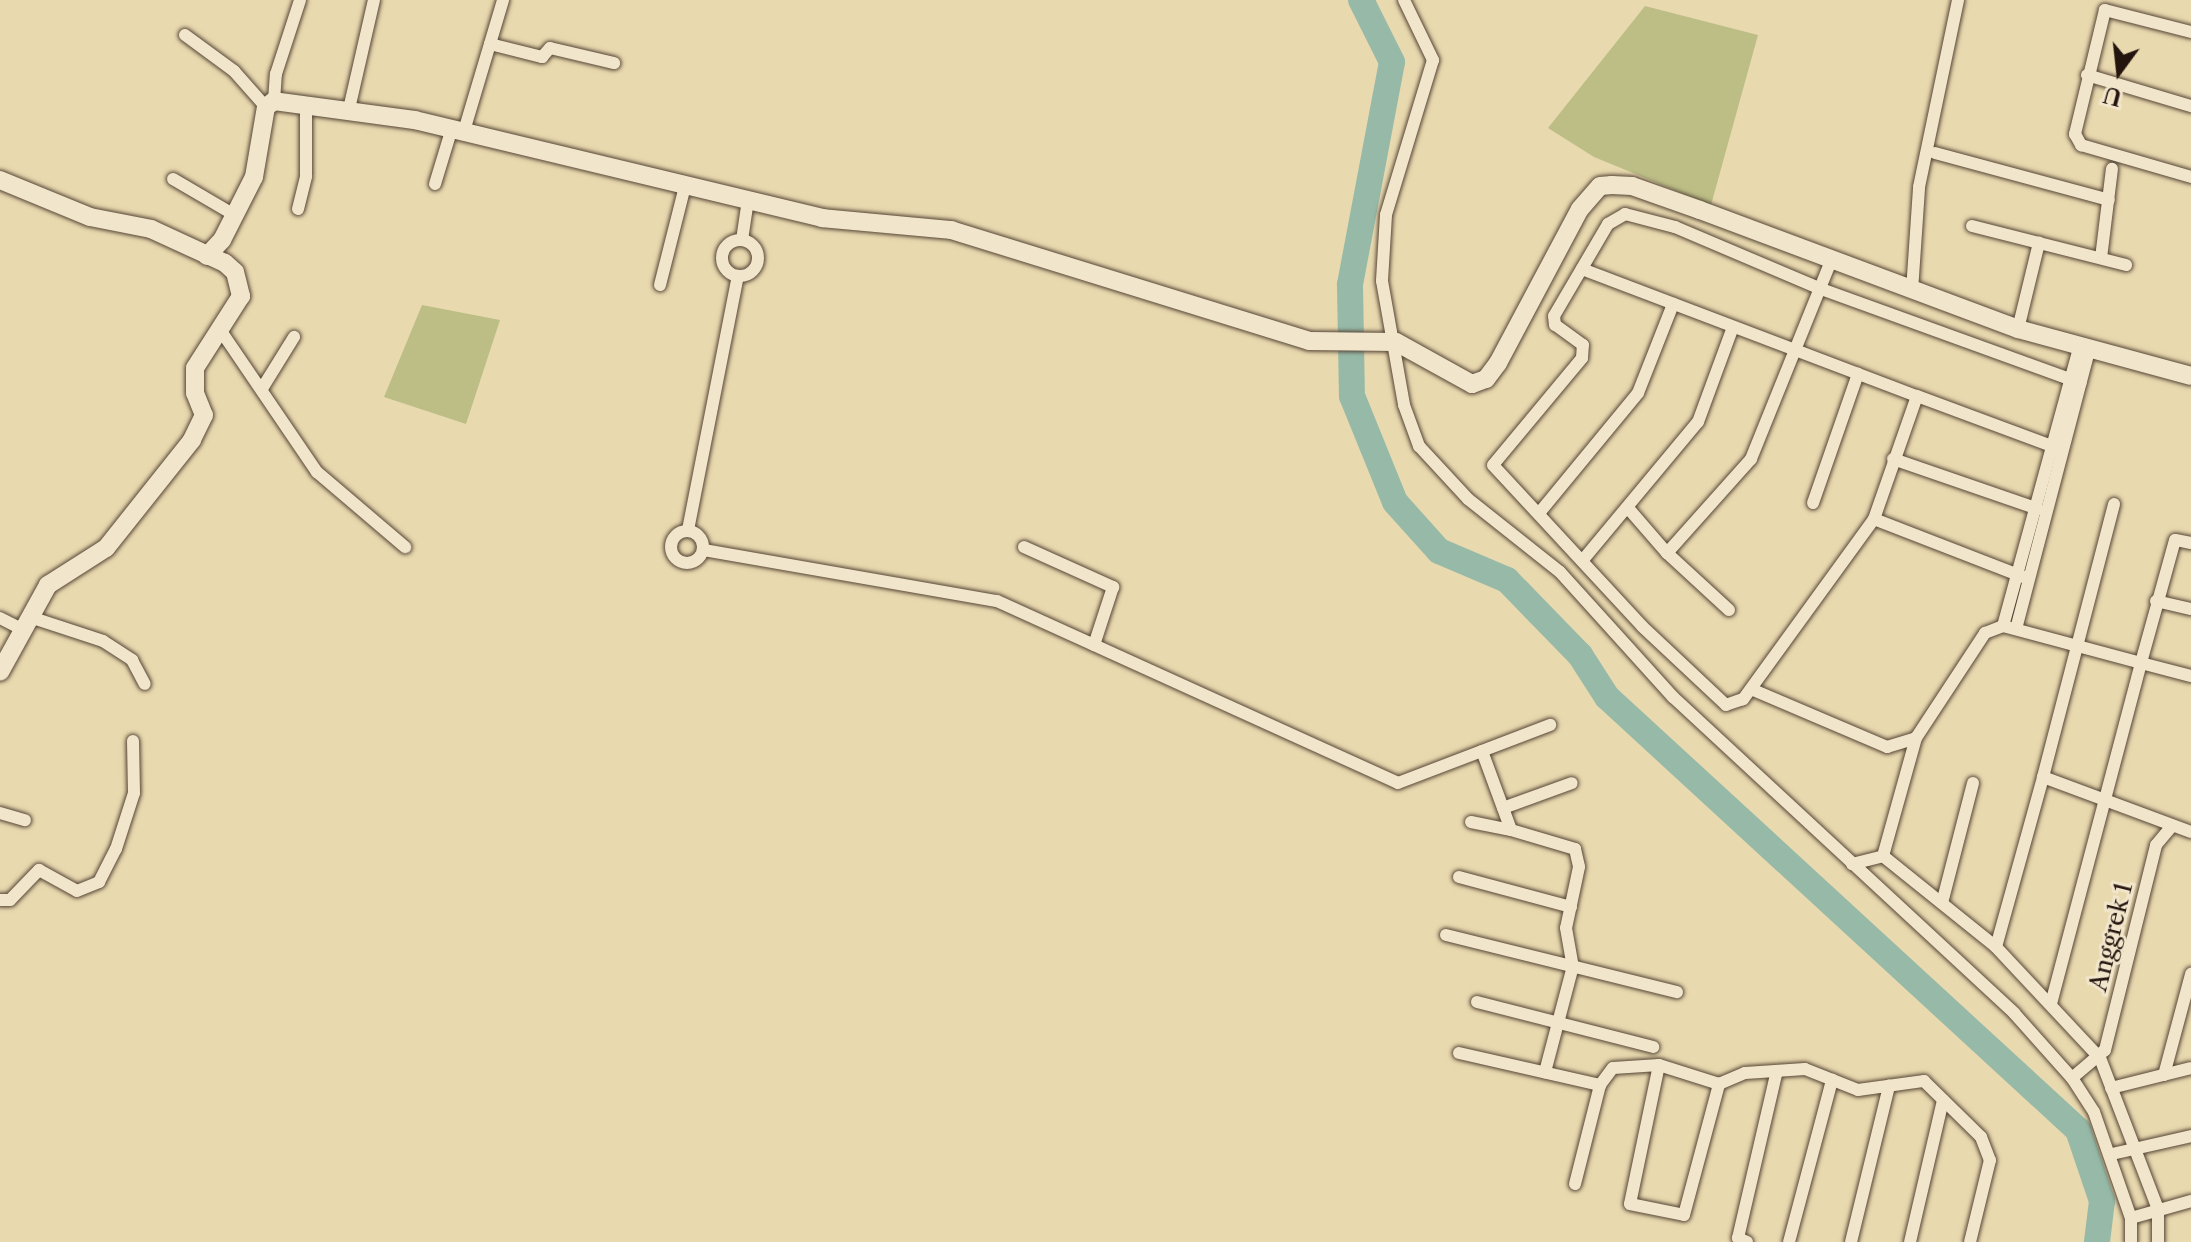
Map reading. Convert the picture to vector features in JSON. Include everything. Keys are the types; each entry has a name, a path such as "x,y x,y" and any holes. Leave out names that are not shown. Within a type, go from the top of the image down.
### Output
{"street":[{"path":"207,256 222,240 254,177 276,74 300,0"},
{"path":"349,109 374,0"},
{"path":"435,184 490,44 503,0"},
{"path":"1404,0 1431,49 1433,60 1382,240 1382,281 1410,426 1434,466 1560,572 1673,697 1857,862 2075,1076 2112,1154 2133,1217 2131,1242"},
{"path":"1912,291 1919,187 1958,0"},
{"path":"2191,32 2109,8 2103,12 2075,134 2079,144 2191,177"},
{"path":"185,35 234,71 270,104 349,109 458,129 835,220 926,226 974,236 1313,342 1393,342 1464,382 1486,379 1580,209 1600,186 1632,186 1830,263 2018,329 2191,376"},
{"path":"490,44 542,57 550,48 614,63"},
{"path":"2087,75 2191,106"},
{"path":"298,209 306,176 306,105"},
{"path":"1935,153 2109,200"},
{"path":"2101,258 2112,169"},
{"path":"173,179 233,214"},
{"path":"0,180 90,217 151,229 235,272 241,289 221,331 195,368 195,393 204,415 192,440 106,548 52,580 0,670"},
{"path":"660,285 685,186"},
{"path":"738,276 727,270 723,252 742,240 748,200"},
{"path":"1917,396 1874,519 1737,704 1722,704 1582,561 1540,512 1494,468 1582,358 1583,345 1554,320 1608,224 1625,214 1675,227 1821,289 2075,382"},
{"path":"1972,226 2126,265"},
{"path":"688,530 738,276 757,263 757,251 742,240"},
{"path":"2018,329 2039,243"},
{"path":"1667,553 1751,459 1830,263"},
{"path":"1582,269 2063,450"},
{"path":"1540,512 1638,393 1673,304"},
{"path":"1582,561 1698,422 1733,327"},
{"path":"221,331 263,387 317,472 405,547"},
{"path":"263,387 294,337"},
{"path":"2038,509 2063,450 2084,349"},
{"path":"1813,503 1858,374"},
{"path":"2009,628 2050,445 2075,382"},
{"path":"1893,459 2038,509"},
{"path":"1996,947 2114,504"},
{"path":"1628,508 1667,553 1729,610"},
{"path":"1874,519 2020,576"},
{"path":"688,530 698,534 704,550 693,562 677,560 673,538 688,530"},
{"path":"2051,1003 2156,601 2175,540 2191,543"},
{"path":"1024,547 1113,587 1094,645"},
{"path":"704,550 997,601 1398,783 1550,725"},
{"path":"2156,601 2191,609"},
{"path":"0,618 103,641 132,660 145,684"},
{"path":"1883,856 1916,738 1978,641 2009,628 2075,649 2191,676"},
{"path":"1751,689 1887,747 1916,738"},
{"path":"0,900 10,900 39,870 77,891 99,882 134,793 133,741"},
{"path":"1482,751 1511,830"},
{"path":"2043,777 2191,832"},
{"path":"1503,808 1572,783"},
{"path":"1942,903 1973,783"},
{"path":"0,813 25,820"},
{"path":"1471,822 1575,849 1579,867 1566,928 1573,966 1545,1072"},
{"name":"Anggrek 1","path":"2098,1059 2156,845 2172,826"},
{"path":"1857,862 1883,856"},
{"path":"1883,856 1996,947 2051,1003 2098,1059 2138,1148 2155,1210 2158,1242"},
{"path":"1459,877 1571,907"},
{"path":"1446,935 1677,992"},
{"path":"2164,1075 2191,974"},
{"path":"1477,1002 1653,1047"},
{"path":"1459,1053 1600,1085"},
{"path":"2075,1076 2098,1059"},
{"path":"1659,1065 1630,1204 1684,1215 1719,1084"},
{"path":"1575,1184 1600,1085 1613,1068 1659,1065 1719,1084 1745,1073 1805,1069 1858,1090 1924,1081 1981,1137 1990,1160 1970,1242"},
{"path":"2111,1088 2191,1068"},
{"path":"1747,1242 1738,1238 1777,1071"},
{"path":"1789,1242 1832,1080"},
{"path":"1851,1242 1889,1086"},
{"path":"1910,1242 1943,1100"},
{"path":"2112,1154 2191,1136"},
{"path":"2133,1217 2191,1201"}],"green space":[{"path":"1645,6 1758,35 1711,205 1594,157 1548,128"},
{"path":"422,305 500,320 466,424 384,397"}],"waterway":[{"path":"1361,0 1392,62 1350,285 1352,396 1395,502 1439,551 1507,580 1580,655 1607,697 2078,1130 2102,1201 2097,1242"}]}
